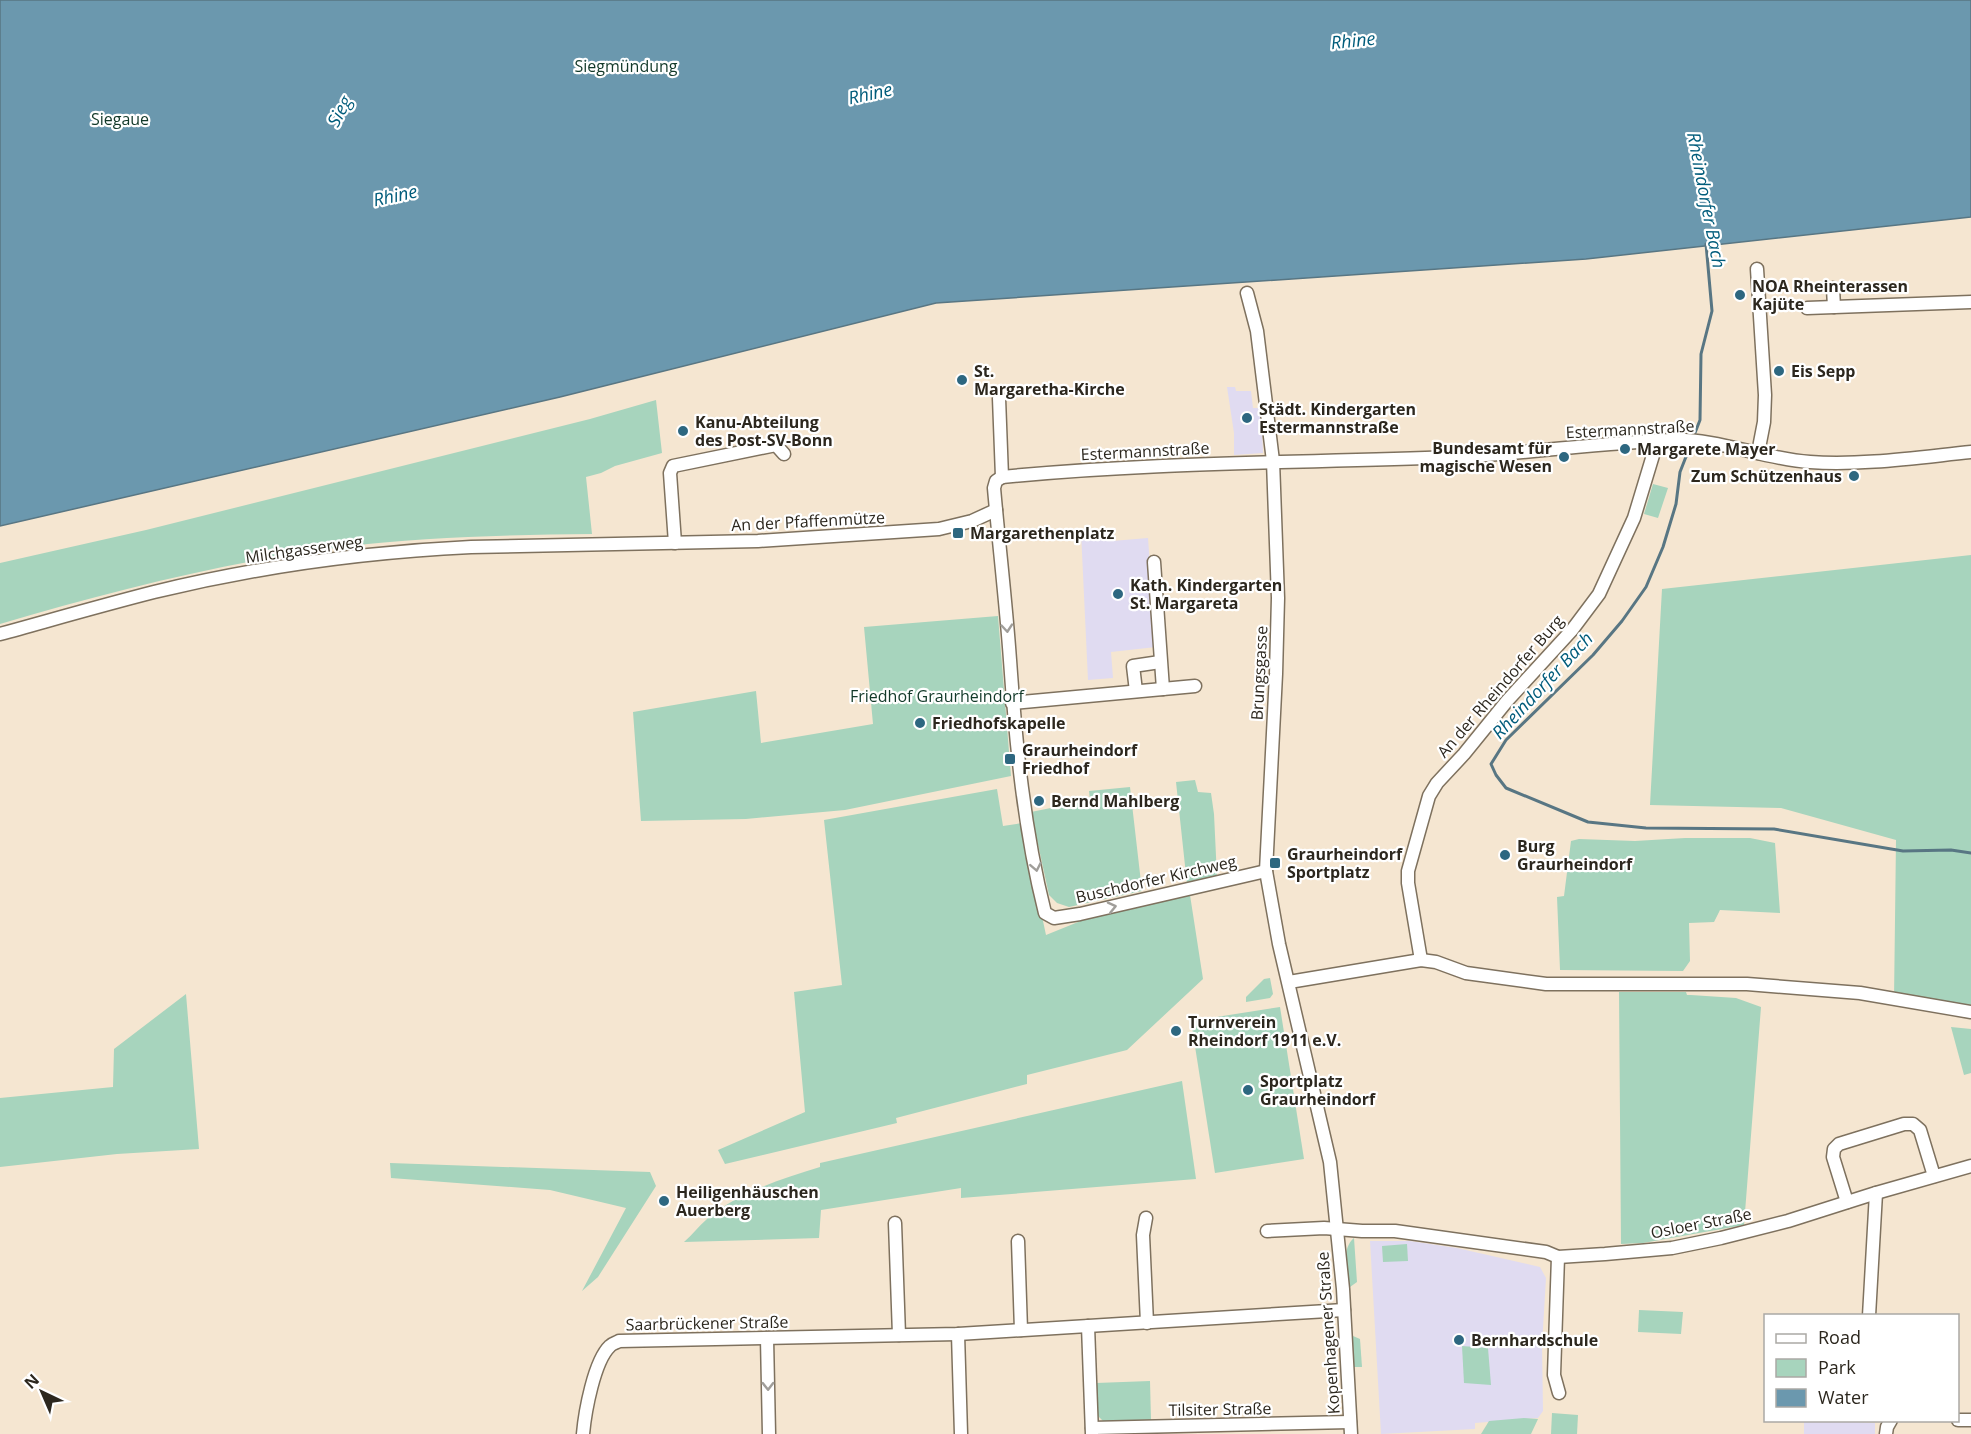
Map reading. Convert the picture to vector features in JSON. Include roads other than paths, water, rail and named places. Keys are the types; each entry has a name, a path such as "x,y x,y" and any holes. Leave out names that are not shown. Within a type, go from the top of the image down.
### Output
{"street":[{"path":"1757,269 1764,395 1764,422 1758,453"},
{"path":"1833,288 1834,307"},
{"name":"Brungsgasse","path":"1247,293 1257,331 1273,461 1278,638 1266,871 1275,927 1288,982"},
{"path":"1807,308 1971,302"},
{"path":"999,398 1002,477 996,481 994,488 1012,703 1195,686"},
{"name":"Estermannstraße","path":"1002,477 1060,471 1273,461 1454,457 1679,440 1703,441 1811,462 1916,458 1971,452"},
{"name":"An der Rheindorfer Burg","path":"1421,960 1408,871 1429,796 1507,701 1572,630 1599,594 1634,518 1657,442"},
{"path":"675,543 670,474 673,466 776,445 784,454"},
{"name":"An der Pfaffenmütze","path":"620,545 758,541 939,529 972,521 996,510"},
{"name":"Milchgasserweg","path":"0,634 154,592 216,579 322,562 425,549 545,544 620,545"},
{"path":"1154,562 1162,689"},
{"path":"1136,691 1133,666 1160,662"},
{"name":"Buschdorfer Kirchweg","path":"1012,703 1020,780 1045,913 1054,918 1266,871"},
{"path":"1288,982 1421,960 1436,962 1466,973 1546,984 1747,984 1860,993 1971,1012"},
{"name":"Kopenhagener Straße","path":"1288,982 1330,1162 1344,1310 1350,1428"},
{"path":"1847,1202 1833,1156 1834,1149 1839,1144 1904,1124 1913,1124 1920,1130 1934,1176"},
{"name":"Osloer Straße","path":"1337,1229 1432,1235 1500,1247 1546,1252 1558,1257 1605,1254 1682,1246 1741,1234 1971,1166"},
{"path":"1869,1314 1876,1193"},
{"path":"1146,1218 1143,1235 1147,1323"},
{"path":"895,1223 899,1335"},
{"name":"Kopenhagener Straße","path":"1267,1231 1337,1229"},
{"path":"1018,1241 1021,1330"},
{"path":"1558,1257 1554,1375 1559,1393"},
{"name":"Saarbrückener Straße","path":"583,1434 585,1411 598,1368 610,1346 619,1341 958,1334 1344,1310"},
{"name":"Tilsiter Straße","path":"1088,1326 1092,1431 1350,1428"},
{"path":"958,1334 961,1434"},
{"path":"767,1338 769,1434"}],"water":[{"path":"0,0 1971,0 1971,217 1586,259 936,303 560,397 0,526"}],"waterway":[{"name":"Rheindorfer Bach","path":"1693,438 1700,420 1701,354 1712,311 1706,244"},
{"name":"Rheindorfer Bach","path":"1691,444 1680,472 1676,504 1663,547 1646,587 1622,621 1593,655 1506,740 1491,764 1496,775 1506,788 1588,822 1646,828 1774,829 1903,851 1951,850 1971,853"}],"place":[{"name":"NOA Rheinterassen Kajüte","path":"1740,295"},
{"name":"Eis Sepp","path":"1779,371"},
{"name":"St. Margaretha-Kirche","path":"962,380"},
{"name":"Städt. Kindergarten Estermannstraße","path":"1247,418"},
{"name":"Kanu-Abteilung des Post-SV-Bonn","path":"683,431"},
{"name":"Margarete Mayer","path":"1625,449"},
{"name":"Bundesamt für magische Wesen","path":"1564,457"},
{"name":"Zum Schützenhaus","path":"1854,476"},
{"name":"Margarethenplatz","path":"958,533"},
{"name":"Kath. Kindergarten St. Margareta","path":"1118,594"},
{"name":"Friedhofskapelle","path":"920,723"},
{"name":"Graurheindorf Friedhof","path":"1010,759"},
{"name":"Bernd Mahlberg","path":"1039,801"},
{"name":"Burg Graurheindorf","path":"1505,855"},
{"name":"Graurheindorf Sportplatz","path":"1275,863"},
{"name":"Turnverein Rheindorf 1911 e.V.","path":"1176,1031"},
{"name":"Sportplatz Graurheindorf","path":"1248,1090"},
{"name":"Heiligenhäuschen Auerberg","path":"664,1201"},
{"name":"Bernhardschule","path":"1459,1340"}],"water label":[{"name":"Rhine","path":"1353,40"},
{"name":"Rhine","path":"870,93"},
{"name":"Sieg","path":"339,111"},
{"name":"Rhine","path":"395,195"}],"park label":[{"name":"Siegmündung","path":"626,66"},
{"name":"Siegaue","path":"120,119"},
{"name":"Friedhof Graurheindorf","path":"937,696"}]}
